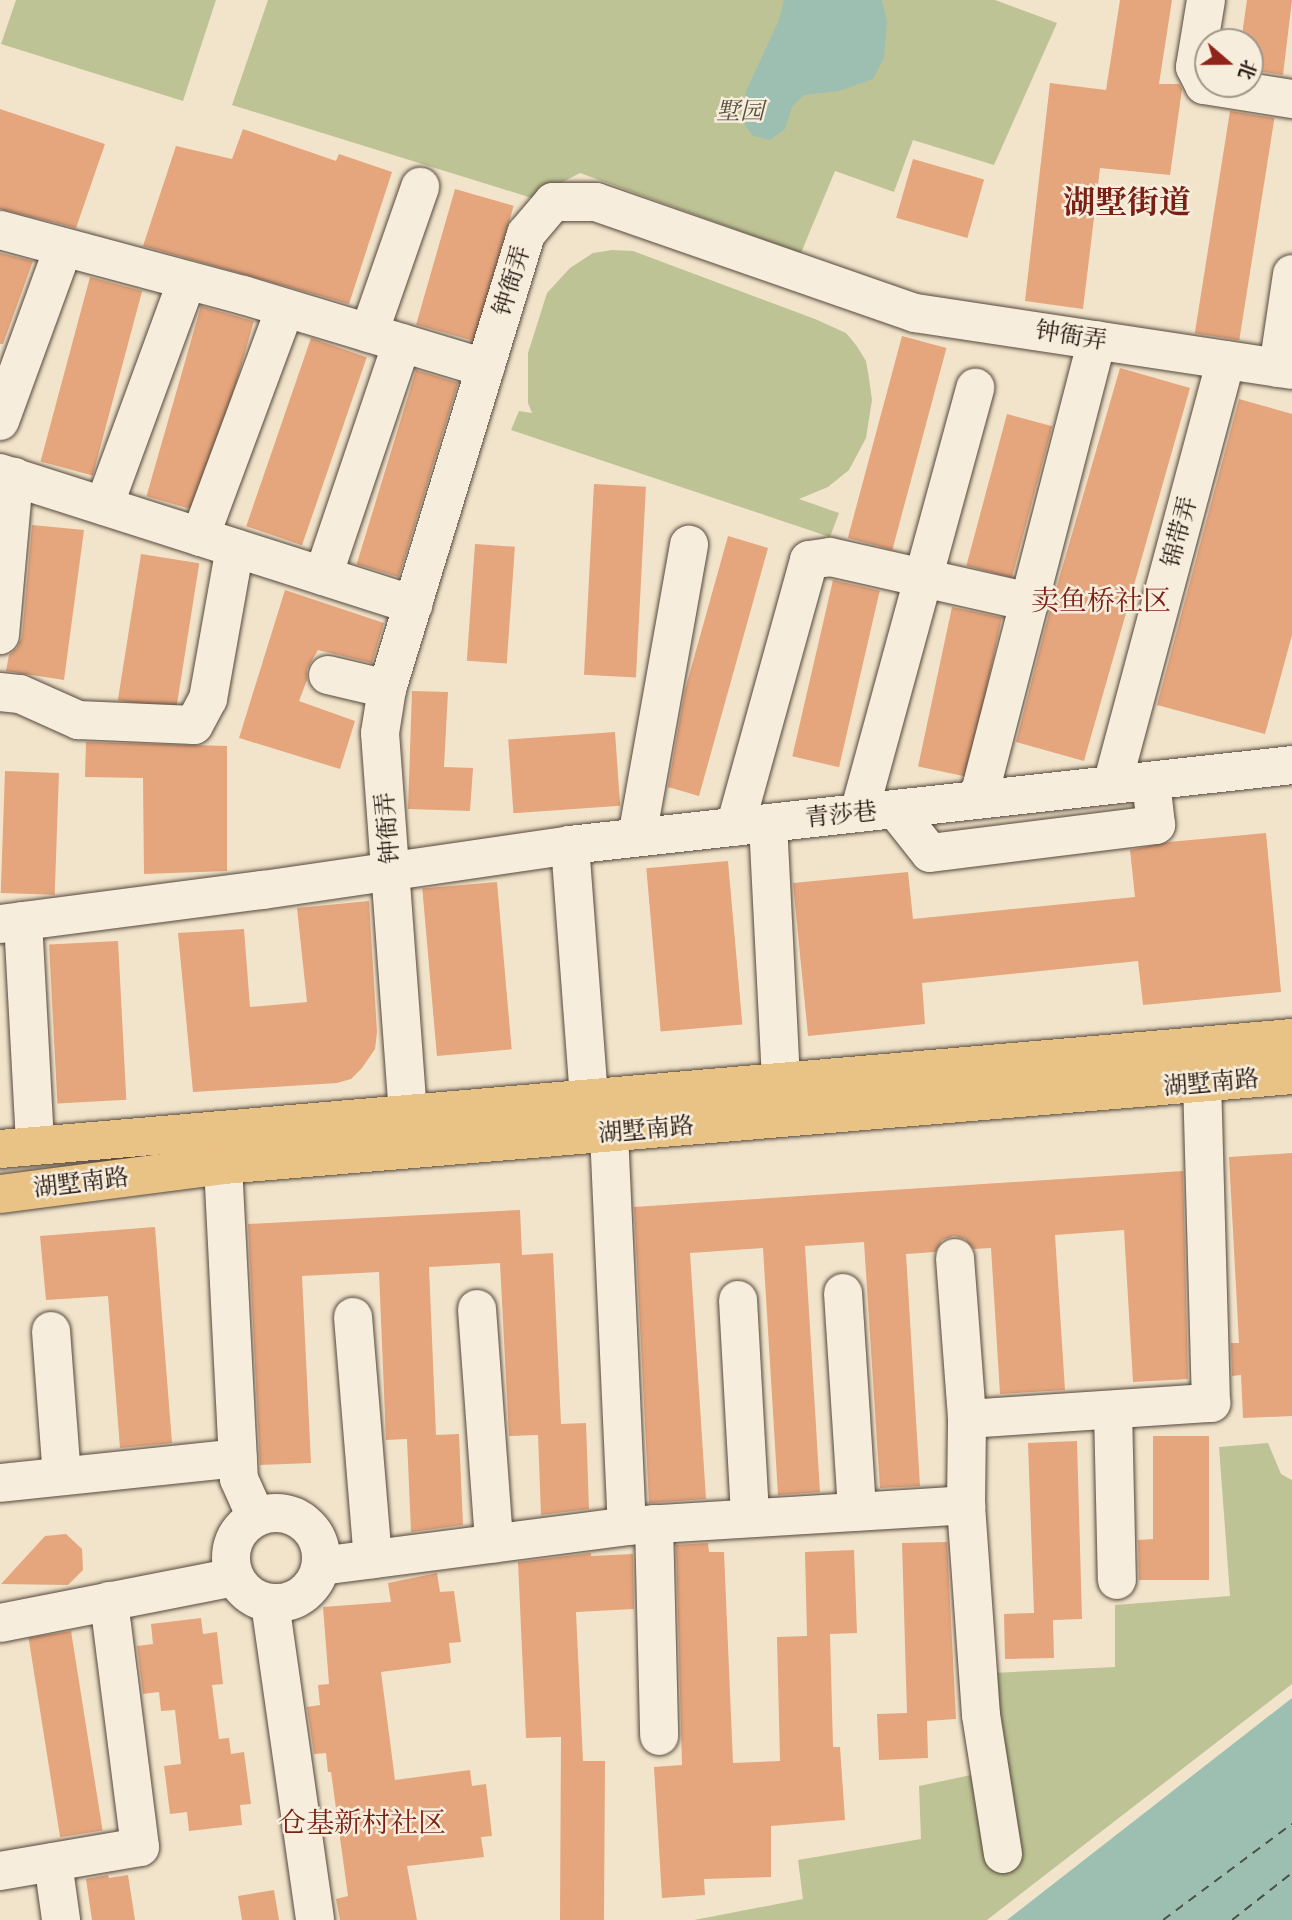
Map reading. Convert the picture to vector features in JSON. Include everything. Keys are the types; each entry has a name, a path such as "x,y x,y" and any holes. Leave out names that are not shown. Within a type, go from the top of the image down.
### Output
{"main road":[{"name":"湖墅南路","path":"17,1147 1292,1038"},
{"name":"湖墅南路","path":"0,1194 223,1165 1202,1085 1292,1075"}],"street":[{"path":"1206,0 1195,67 1204,85 1292,99"},
{"path":"323,576 385,338 420,187"},
{"name":"钟衙弄","path":"408,1114 380,733 387,689 526,234 553,202 596,202 915,313 1285,369"},
{"path":"0,230 285,308 485,368"},
{"path":"0,421 63,249"},
{"path":"1285,369 1292,274"},
{"path":"104,506 187,281"},
{"path":"0,692 20,694 78,720 194,725 208,699 217,542 285,308"},
{"path":"978,800 1097,340"},
{"name":"锦带弄","path":"1112,785 1226,360"},
{"path":"975,388 923,578 877,811 930,852 1156,825 1151,781"},
{"path":"0,635 7,475 413,605"},
{"path":"637,838 690,545"},
{"path":"781,1082 752,825 809,560 830,557 1030,602"},
{"path":"328,674 387,689"},
{"name":"青莎巷","path":"11,922 262,890 391,869 570,845 1292,765"},
{"path":"570,845 589,1098"},
{"path":"11,922 17,1147"},
{"path":"967,1419 1211,1403 1202,1085"},
{"path":"609,1133 659,1736"},
{"path":"223,1165 237,1458 239,1479 256,1517"},
{"path":"955,1258 967,1419 966,1505 981,1715 1003,1854"},
{"path":"843,1293 857,1512"},
{"path":"738,1300 750,1518"},
{"path":"477,1309 494,1543"},
{"path":"353,1317 373,1559"},
{"path":"51,1331 62,1476"},
{"path":"1113,1410 1117,1580"},
{"path":"0,1483 237,1458"},
{"path":"321,1566 641,1525 966,1505"},
{"path":"284,1513 309,1526 321,1552 321,1566 308,1591 284,1603 270,1603 255,1599 243,1590 230,1564 231,1549 244,1525 256,1517 284,1513"},
{"path":"0,1623 235,1577"},
{"path":"0,1871 140,1847 109,1601"},
{"path":"270,1603 315,1920"},
{"path":"53,1861 61,1920"}],"green space":[{"path":"16,0 216,0 183,101 1,44"},
{"name":"墅园","path":"268,0 995,0 1057,23 994,165 913,140 894,192 835,171 801,253 580,173 532,198 232,105"},
{"path":"633,251 815,319 846,333 856,345 866,361 872,400 866,438 849,470 828,487 799,499 839,513 830,537 511,430 519,411 532,413 528,403 528,353 547,293 570,268 593,253"},
{"path":"1268,1443 1281,1474 1292,1480 1292,1684 987,1920 694,1920 803,1899 798,1860 921,1839 919,1786 1004,1768 992,1673 1115,1667 1115,1605 1230,1596 1219,1447"}],"shaded area":[{"path":"784,0 882,0 887,21 884,58 873,79 839,91 804,95 792,107 785,129 770,140 753,136 740,118 746,91 779,20"},
{"path":"1292,1698 1292,1920 1007,1920"}],"building":[{"path":"1120,0 1172,0 1159,84 1179,84 1182,89 1170,175 1100,168 1083,309 1025,301 1050,83 1106,90"},
{"path":"1247,0 1292,0 1283,75 1264,72 1264,28 1243,28"},
{"path":"0,109 105,144 76,228 0,209"},
{"path":"1230,111 1274,118 1239,340 1195,333"},
{"path":"243,129 336,161 339,154 392,172 349,304 143,246 176,146 232,159"},
{"path":"913,159 984,179 967,238 896,218"},
{"path":"455,189 514,206 475,341 416,325"},
{"path":"0,253 33,261 3,344 0,344"},
{"path":"90,277 142,291 93,475 41,461"},
{"path":"201,306 254,321 199,511 146,496"},
{"path":"902,336 946,348 892,550 848,538"},
{"path":"311,338 367,357 302,545 246,526"},
{"path":"1120,368 1190,388 1084,761 1016,742 1048,617"},
{"path":"416,370 458,383 399,577 357,564"},
{"path":"1239,399 1292,414 1292,635 1265,734 1157,705"},
{"path":"1007,414 1052,426 1012,578 966,566"},
{"path":"594,484 646,487 636,677 584,675"},
{"path":"32,525 84,530 64,680 6,671 9,655 17,648 22,637"},
{"path":"728,536 768,548 699,796 668,787 685,690"},
{"path":"475,544 515,547 507,664 467,661"},
{"path":"141,554 199,563 176,709 118,700"},
{"path":"833,580 880,591 839,767 792,756"},
{"path":"285,590 384,623 372,663 318,650 307,669 307,680 299,701 355,721 340,769 239,738"},
{"path":"952,607 1002,618 968,777 918,766"},
{"path":"412,691 448,692 444,767 473,768 470,811 408,809"},
{"path":"615,732 620,806 513,813 508,739"},
{"path":"86,742 227,746 227,871 144,874 143,778 85,777"},
{"path":"5,771 59,773 55,895 1,893"},
{"path":"1266,833 1281,992 1143,1005 1138,961 922,983 925,1024 808,1036 793,883 908,872 913,919 1135,897 1130,850 1169,842"},
{"path":"728,861 742,1024 661,1032 646,868"},
{"path":"497,882 512,1049 437,1056 422,889"},
{"path":"369,901 377,1032 375,1049 362,1068 351,1079 337,1083 193,1092 178,933 244,929 250,1007 307,1002 297,908"},
{"path":"118,941 126,1100 57,1103 49,945"},
{"path":"1292,1153 1292,1416 1243,1418 1241,1375 1232,1376 1231,1343 1239,1343 1229,1157"},
{"path":"1183,1171 1188,1379 1133,1382 1124,1230 1055,1235 1065,1390 1000,1394 991,1248 974,1249 965,1239 954,1236 942,1240 935,1252 906,1254 920,1486 880,1488 864,1242 805,1246 820,1492 778,1495 763,1248 690,1253 706,1499 649,1503 634,1207"},
{"path":"520,1210 522,1255 553,1253 561,1424 586,1423 589,1509 541,1515 538,1435 509,1436 500,1263 429,1267 436,1435 459,1434 463,1525 411,1532 407,1439 386,1440 379,1272 302,1276 311,1463 260,1465 248,1224"},
{"path":"155,1227 172,1443 120,1448 108,1296 46,1300 40,1236"},
{"path":"1153,1436 1209,1436 1209,1580 1139,1580 1138,1540 1153,1539"},
{"path":"1077,1441 1082,1619 1053,1620 1054,1658 1005,1659 1004,1614 1034,1613 1028,1443"},
{"path":"66,1534 82,1549 83,1570 68,1585 1,1584 45,1536"},
{"path":"947,1542 956,1719 927,1721 928,1758 879,1760 877,1714 907,1713 902,1543"},
{"path":"708,1543 709,1552 724,1552 733,1763 780,1761 777,1637 807,1636 805,1552 854,1550 857,1633 830,1634 833,1747 840,1747 845,1820 771,1826 771,1877 704,1879 705,1895 662,1898 654,1767 682,1765 676,1545"},
{"path":"591,1553 591,1556 633,1554 634,1609 576,1612 583,1761 605,1761 604,1920 560,1920 561,1737 526,1738 518,1562"},
{"path":"437,1573 440,1592 454,1591 461,1642 449,1643 451,1663 381,1672 395,1780 470,1770 472,1786 486,1784 492,1836 481,1837 484,1857 407,1866 417,1920 340,1920 336,1899 348,1896 331,1772 328,1772 326,1753 314,1754 307,1707 320,1705 318,1685 329,1684 323,1607 391,1602 388,1583"},
{"path":"201,1618 203,1634 217,1632 223,1684 212,1685 219,1739 229,1738 231,1754 244,1752 251,1804 240,1805 242,1825 189,1831 187,1812 170,1814 164,1766 181,1764 175,1710 161,1711 159,1692 143,1694 137,1646 153,1644 151,1624"},
{"path":"71,1631 103,1831 60,1837 29,1638"},
{"path":"108,1875 109,1878 128,1875 135,1920 92,1920 86,1879"},
{"path":"274,1890 279,1920 242,1920 238,1896"}],"ferry route":[{"path":"1163,1920 1292,1824"},
{"path":"1232,1920 1292,1873"}],"district":[{"name":"湖墅街道","path":"1127,202"},
{"name":"卖鱼桥社区","path":"1101,601"},
{"name":"仓基新村社区","path":"362,1823"}]}
